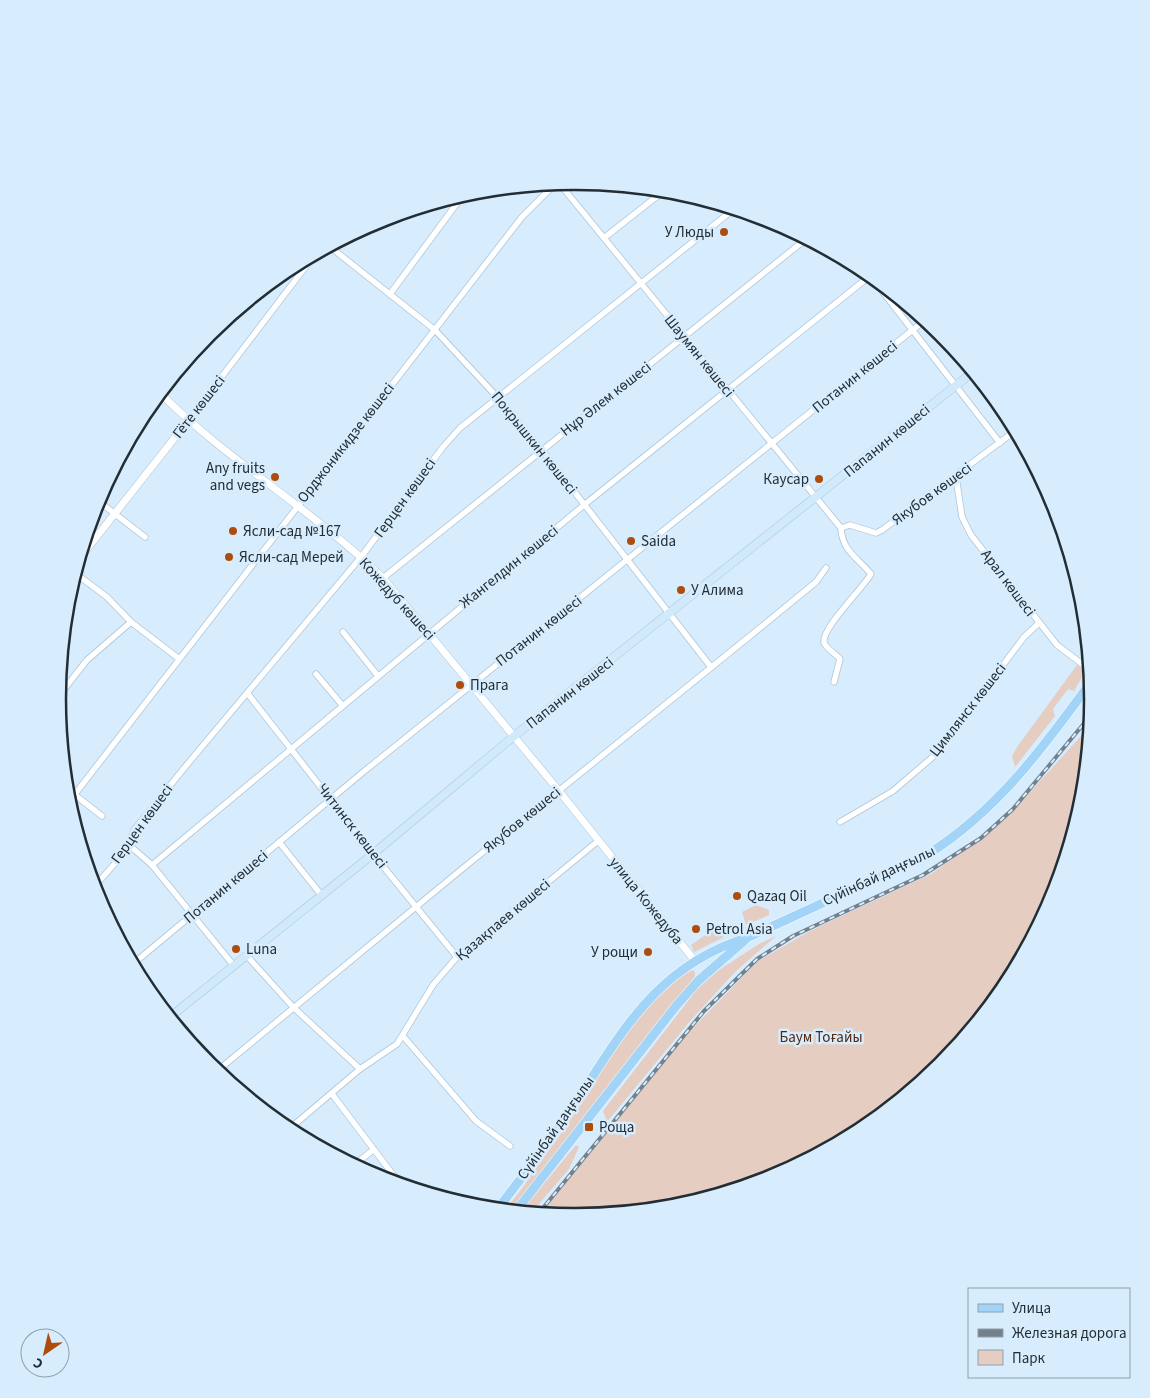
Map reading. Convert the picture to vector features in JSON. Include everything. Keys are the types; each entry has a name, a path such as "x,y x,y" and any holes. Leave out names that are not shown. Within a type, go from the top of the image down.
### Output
{"main road":[{"name":"Папанин көшесі","path":"175,1014 322,896 513,737 671,614 968,376"},
{"name":"Сүйінбай даңғылы","path":"503,1202 559,1127 638,1010 673,975 732,942 749,937 927,856 946,844 995,803 1028,766 1084,692"},
{"name":"Сүйінбай даңғылы","path":"521,1204 676,1006 704,975 749,937"}],"street":[{"name":"Шаумян көшесі","path":"564,190 841,528"},
{"name":"Орджоникидзе көшесі","path":"75,794 178,658 522,217 550,191"},
{"path":"604,238 656,197"},
{"path":"390,294 456,205"},
{"name":"Герцен көшесі","path":"100,880 129,845 134,830 362,558 443,447 460,428 499,399 728,214"},
{"name":"Нұр Әлем көшесі","path":"383,578 801,243"},
{"name":"Покрышкин көшесі","path":"335,251 435,330 499,399 542,449 711,667"},
{"name":"Гёте көшесі","path":"90,545 304,268"},
{"name":"Жангелдин көшесі","path":"152,865 584,505 864,280"},
{"path":"887,297 1000,444"},
{"name":"Потанин көшесі","path":"138,960 471,685 919,325"},
{"name":"Кожедуб көшесі","path":"165,398 188,421 298,505 383,578 598,841"},
{"name":"Якубов көшесі","path":"841,528 850,525 876,533 956,477 1010,435"},
{"name":"Арал көшесі","path":"956,477 962,517 971,535 1057,645 1083,665"},
{"path":"104,506 145,537"},
{"path":"834,682 840,659 826,646 825,637 834,621 871,574 863,564 852,556 842,540 841,528"},
{"name":"Якубов көшесі","path":"223,1066 816,582 826,568"},
{"path":"81,578 107,597 131,622 178,658"},
{"path":"66,687 87,660 131,622"},
{"name":"Цимлянск көшесі","path":"840,822 893,791 935,755 1024,636 1039,623"},
{"path":"343,632 378,676"},
{"path":"316,674 343,706"},
{"name":"Читинск көшесі","path":"248,694 373,854 457,956"},
{"path":"75,794 102,816"},
{"name":"Қазақпаев көшесі","path":"295,1124 360,1069 397,1044 433,985 457,956 598,841"},
{"name":"улица Кожедуба","path":"598,841 695,961"},
{"path":"279,842 322,896"},
{"path":"129,845 152,865 234,966"},
{"path":"247,956 293,1007 360,1069"},
{"path":"403,1036 476,1121 510,1146"},
{"path":"332,1094 392,1174"},
{"path":"360,1160 373,1150"}],"green space":[{"path":"1077,665 1083,670 1083,675 1074,691 1068,689 1053,709 1055,716 1015,767 1012,756"},
{"name":"Баум Тоғайы","path":"1083,734 1074,798 1057,863 1045,894 1016,953 979,1009 935,1059 885,1103 829,1140 770,1169 739,1181 674,1198 641,1203 608,1207 547,1207 688,1033 758,961 810,931 931,874 981,839 1012,812"},
{"path":"756,905 769,910 769,915 746,925 742,912"},
{"path":"711,931 724,937 694,952 691,945"},
{"path":"776,936 735,972 691,1020 607,1122 603,1111 698,988 719,970 759,944"},
{"path":"692,970 695,972 695,976 516,1204 510,1203 645,1006 673,981"},
{"path":"576,1145 579,1147 569,1169 537,1206 526,1205"}],"railway":[{"path":"544,1207 704,1011 757,959 793,936 923,875 981,838 1013,809 1083,724"}],"place":[{"name":"У Люды","path":"724,232"},
{"name":"Any fruits and vegs","path":"275,477"},
{"name":"Каусар","path":"819,479"},
{"name":"Ясли-сад №167","path":"233,531"},
{"name":"Saida","path":"631,541"},
{"name":"Ясли-сад Мерей","path":"229,557"},
{"name":"У Алима","path":"681,590"},
{"name":"Прага","path":"460,685"},
{"name":"Qazaq Oil","path":"737,896"},
{"name":"Petrol Asia","path":"696,929"},
{"name":"Luna","path":"236,949"},
{"name":"У рощи","path":"648,952"},
{"name":"Роща","path":"589,1127"}]}
